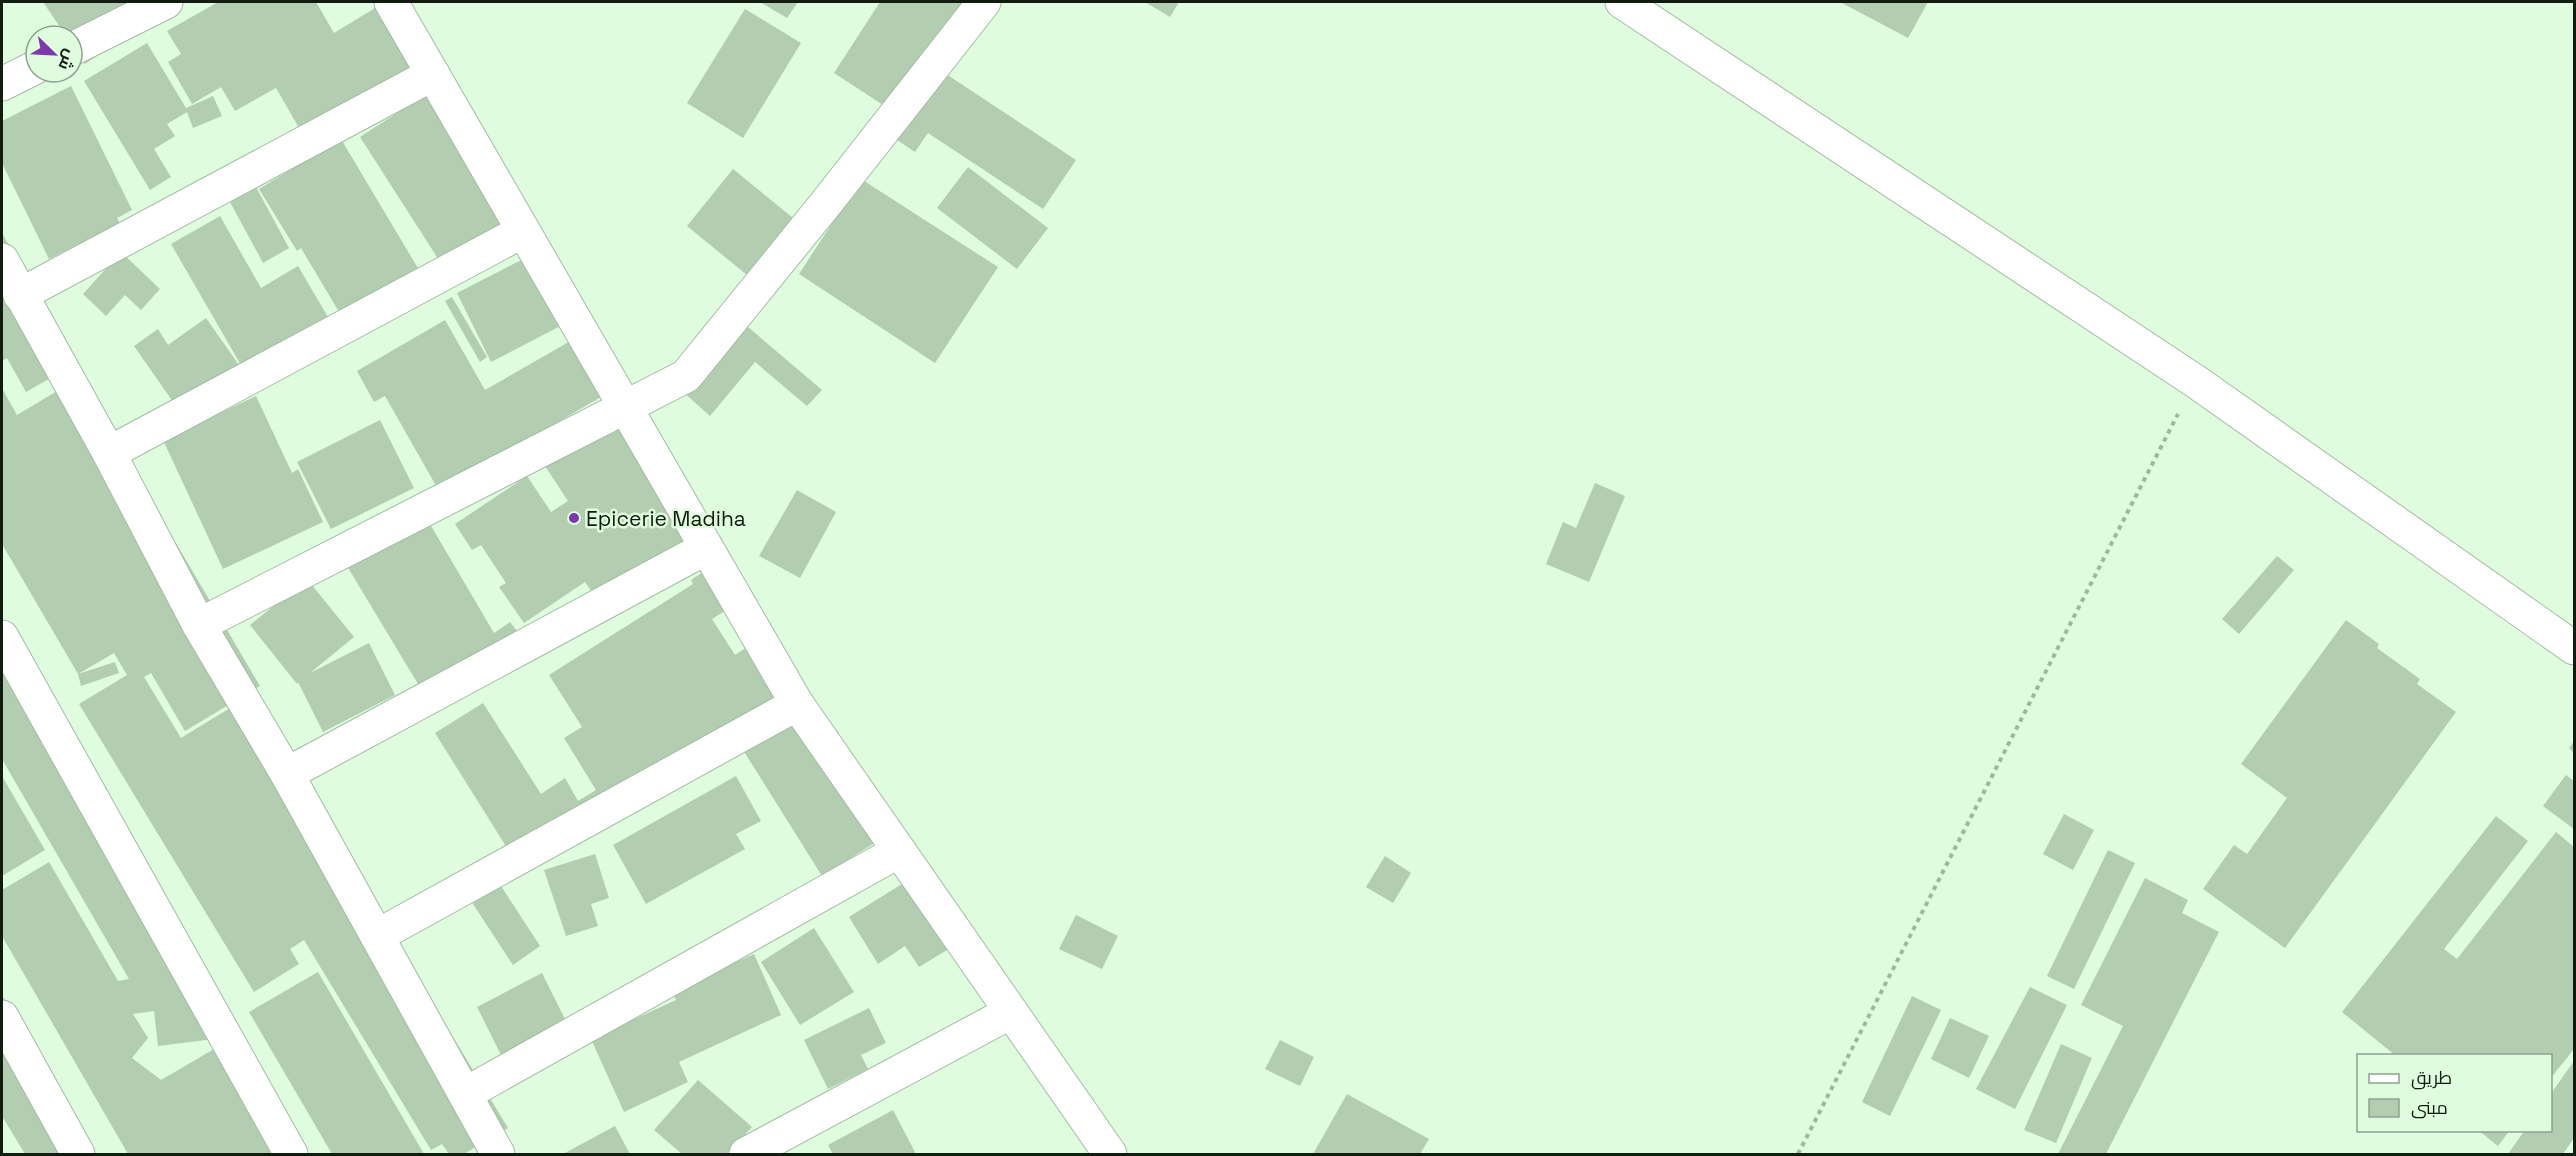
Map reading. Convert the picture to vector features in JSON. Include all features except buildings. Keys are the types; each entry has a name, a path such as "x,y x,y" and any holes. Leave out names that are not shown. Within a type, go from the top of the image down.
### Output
{"street":[{"path":"84,43 166,2"},
{"path":"391,2 797,705 1110,1155"},
{"path":"199,625 686,376 827,202 984,2"},
{"path":"1622,2 2195,381 2574,648"},
{"path":"2,84 24,73"},
{"path":"21,294 433,74"},
{"path":"109,453 523,231"},
{"path":"2,260 109,453 199,625 287,774 498,1155"},
{"path":"287,774 705,548"},
{"path":"2,637 291,1155"},
{"path":"376,936 797,705"},
{"path":"465,1094 899,851"},
{"path":"746,1155 1011,1012"},
{"path":"2,1017 78,1155"}],"path":[{"path":"1798,1155 2195,381"}],"place":[{"name":"Epicerie Madiha","path":"574,518"}]}
